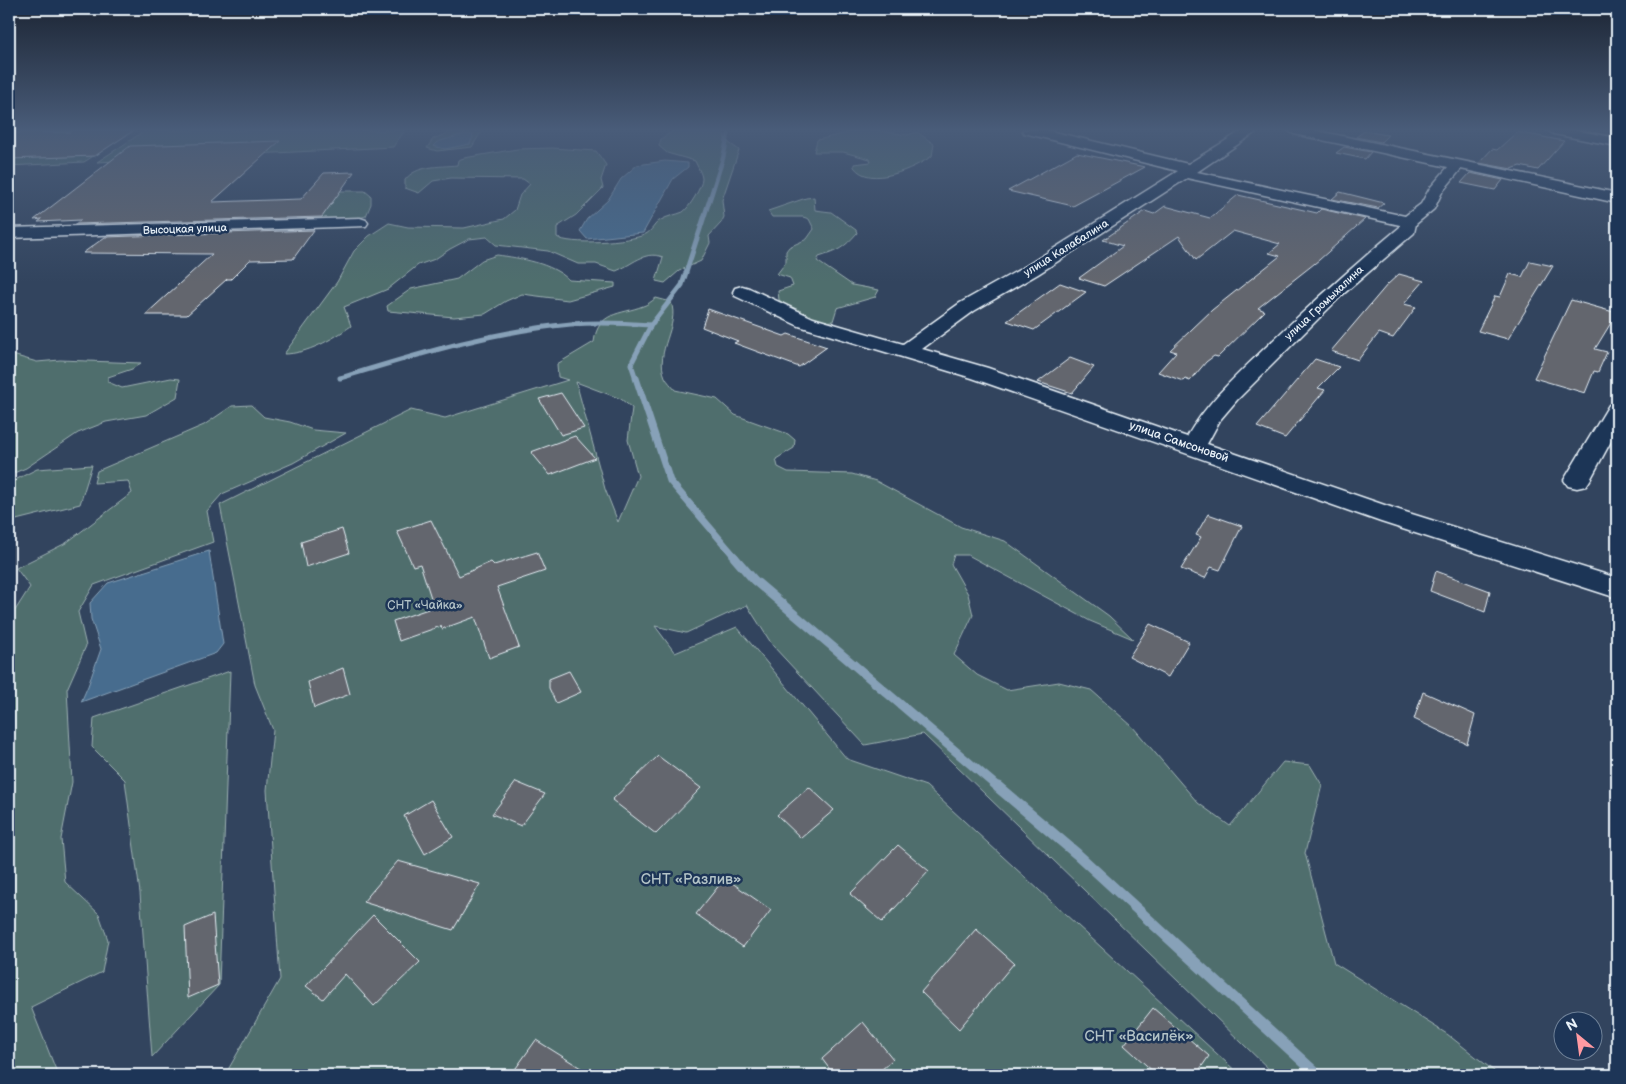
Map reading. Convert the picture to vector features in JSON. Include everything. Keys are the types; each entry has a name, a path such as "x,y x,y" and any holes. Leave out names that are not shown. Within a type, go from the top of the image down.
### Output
{"street":[{"name":"улица Калабалина","path":"907,351 967,307 1032,270 1172,181"},
{"path":"1213,181 1408,222"},
{"name":"улица Громыхалина","path":"1193,447 1216,408 1334,292 1408,229 1408,222 1428,206 1434,191 1443,181"},
{"path":"1533,181 1617,198"},
{"name":"Высоцкая улица","path":"9,233 360,223"},
{"name":"улица Самсоновой","path":"742,292 806,322 998,379 1390,516 1617,588"},
{"path":"1577,480 1617,410"}],"green space":[{"path":"405,181 435,181 419,193 405,188"},
{"path":"525,181 601,181 603,188 576,215 557,227 557,237 563,240 586,242 626,239 644,235 659,221 686,210 701,181 729,181 722,200 724,217 709,236 710,243 701,261 679,271 665,283 656,281 663,257 656,255 638,259 616,271 596,264 578,264 548,251 496,245 487,237 469,239 435,259 418,265 388,289 344,307 351,326 336,336 311,349 284,354 337,282 354,251 369,236 389,223 408,227 464,228 504,219 515,210 520,195 530,184"},
{"path":"335,191 365,191 371,196 371,204 366,216 344,222 297,218 310,205"},
{"path":"814,197 815,210 831,212 856,230 857,233 844,246 819,257 817,261 852,285 879,290 875,297 837,308 833,321 812,318 779,300 778,291 793,286 790,278 777,274 786,262 786,251 789,247 807,239 814,229 809,219 803,217 772,217 768,211"},
{"path":"497,255 545,265 569,280 615,283 615,287 568,300 522,294 485,314 454,317 388,311 387,306 411,289 457,279 482,260"},
{"path":"656,298 671,302 673,311 664,348 662,367 667,380 675,390 717,399 735,415 788,434 795,440 794,448 776,459 778,467 788,472 852,474 876,481 961,527 1005,541 1109,616 1133,639 1090,621 968,555 954,555 951,564 968,594 973,615 954,655 977,675 1007,690 1059,682 1091,690 1132,726 1198,803 1230,826 1283,762 1310,765 1322,785 1305,853 1334,963 1447,1034 1499,1075 1275,1075 923,734 865,745 773,646 747,605 686,633 655,626 675,653 737,627 847,759 926,786 1240,1075 225,1075 280,979 267,790 273,730 255,685 220,505 411,410 445,418 568,380 558,377 557,364 594,342 596,332 605,319 645,305","holes":["576,382 621,399 632,408 628,440 638,476 618,522 605,489"]},
{"path":"9,354 37,362 60,360 141,363 132,369 108,377 108,382 122,388 171,378 180,379 177,397 146,415 106,422 78,433 26,468 9,475"},
{"path":"251,405 264,417 290,422 313,430 346,433 293,463 222,494 207,511 213,542 94,585 78,612 86,646 67,689 72,782 61,839 65,882 99,914 108,940 102,972 31,1007 58,1075 9,1075 9,620 30,587 16,568 66,543 132,493 128,481 94,483 97,471 204,425 232,406"},
{"path":"92,465 80,504 16,520 9,539 9,483 37,469"},
{"path":"230,671 219,985 152,1057 140,893 125,780 92,747 94,718"}],"water":[{"path":"620,181 672,181 643,233 587,239 580,231 587,219 608,200"},
{"path":"209,551 223,644 216,653 81,702 101,649 91,619 90,603 108,583"}],"building":[{"path":"85,181 236,181 212,202 301,199 317,181 348,181 322,217 75,224 81,220 38,222 42,219 34,220"},
{"path":"1027,181 1120,181 1073,206 1008,191"},
{"path":"1463,181 1503,181 1495,190 1461,183"},
{"path":"1340,192 1384,203 1378,208 1332,199"},
{"path":"1238,195 1317,213 1321,209 1365,219 1319,260 1258,308 1265,311 1218,357 1214,356 1206,362 1190,381 1185,379 1183,381 1158,372 1176,352 1170,350 1212,310 1280,256 1269,253 1280,244 1233,231 1196,260 1179,236 1104,286 1079,278 1123,246 1103,240 1145,211 1154,214 1165,206 1210,218"},
{"path":"314,230 293,259 250,260 231,279 227,279 187,315 145,315 212,254 83,253 105,237"},
{"path":"1530,261 1553,266 1508,339 1478,331 1495,296 1500,297 1510,274 1522,277"},
{"path":"1399,274 1424,281 1404,304 1416,307 1393,338 1379,333 1358,360 1331,351 1387,285"},
{"path":"1060,283 1086,292 1034,330 1007,321"},
{"path":"1571,300 1617,313 1595,349 1607,352 1598,372 1594,371 1585,393 1534,378"},
{"path":"708,309 784,336 788,334 827,347 799,367 734,343 738,341 702,327"},
{"path":"1070,358 1094,367 1072,393 1038,382"},
{"path":"1315,359 1339,367 1318,388 1325,390 1285,438 1257,427"},
{"path":"561,393 584,428 561,435 539,399"},
{"path":"575,436 595,458 550,475 531,452"},
{"path":"1208,514 1242,526 1220,570 1211,567 1205,578 1181,569 1201,537 1196,535"},
{"path":"431,520 459,576 491,562 494,565 537,552 545,571 497,587 519,647 489,658 475,617 442,629 441,626 399,641 393,621 434,607 420,564 413,566 397,531"},
{"path":"342,529 349,553 306,567 301,542"},
{"path":"1436,571 1490,591 1485,612 1430,591"},
{"path":"1150,624 1189,642 1168,677 1129,657"},
{"path":"343,668 350,694 314,708 308,682"},
{"path":"569,671 581,692 556,703 549,688 549,679"},
{"path":"1423,692 1475,715 1467,744 1414,719"},
{"path":"658,756 701,788 656,834 612,800"},
{"path":"516,782 545,794 521,826 492,814"},
{"path":"809,787 834,810 801,838 777,815"},
{"path":"431,800 453,837 425,854 404,816"},
{"path":"898,845 929,871 882,922 850,894"},
{"path":"398,861 480,884 453,930 363,902"},
{"path":"725,878 771,910 743,947 696,914"},
{"path":"213,915 218,985 188,998 185,927"},
{"path":"373,915 420,962 374,1006 345,974 323,999 306,986"},
{"path":"976,929 1014,963 959,1029 921,992"},
{"path":"1153,1008 1209,1056 1196,1075 1157,1075 1124,1045"},
{"path":"863,1022 893,1059 876,1075 834,1075 822,1059"},
{"path":"536,1040 592,1075 511,1075"}],"waterway":[{"path":"697,239 716,181"},
{"path":"651,325 682,285 697,238"},
{"path":"340,378 454,345 512,332 581,323 651,325"},
{"path":"636,379 631,364 651,325"},
{"path":"636,378 670,481 736,558"},
{"path":"734,557 754,580 1000,789"},
{"path":"998,787 1077,854 1318,1075"}],"park label":[{"name":"СНТ «Чайка»","path":"425,605"},
{"name":"СНТ «Разлив»","path":"691,879"},
{"name":"СНТ «Василёк»","path":"1139,1036"}]}
